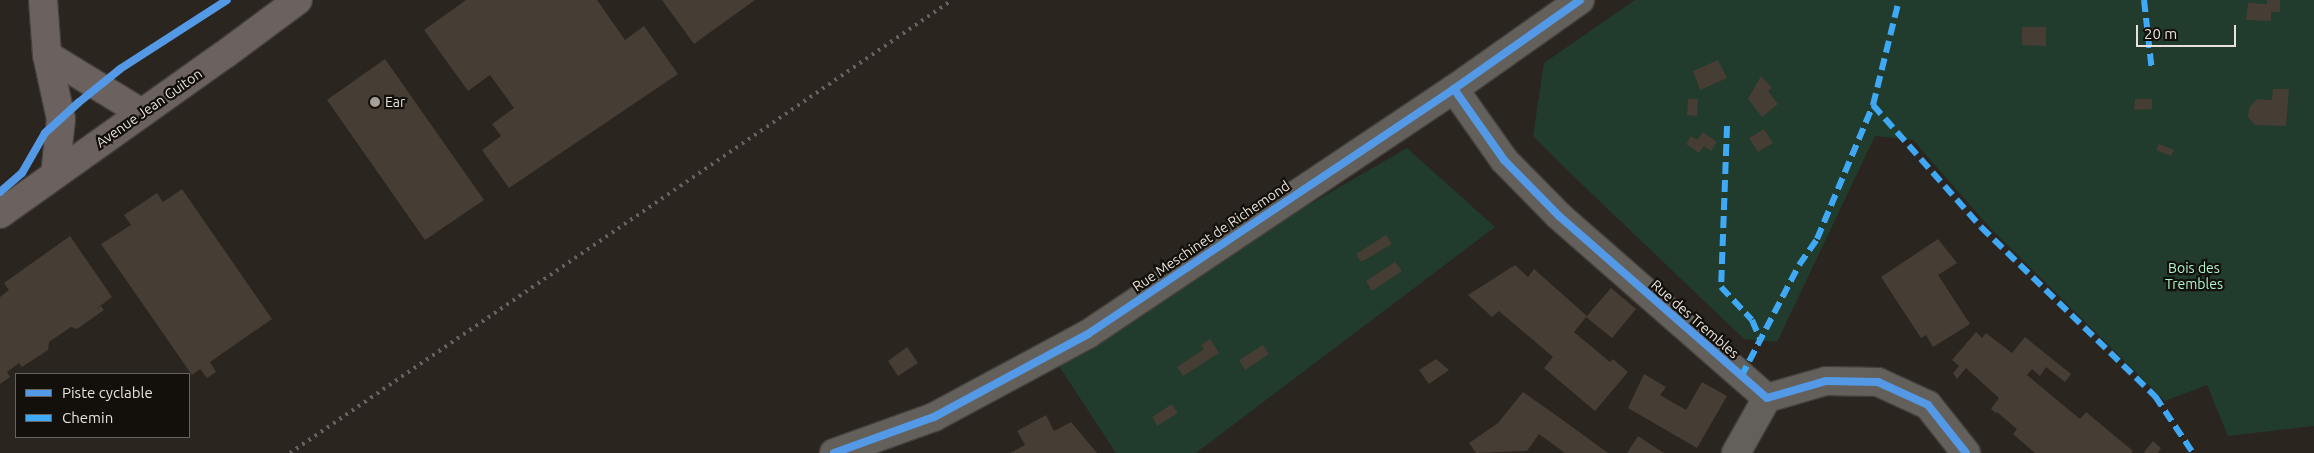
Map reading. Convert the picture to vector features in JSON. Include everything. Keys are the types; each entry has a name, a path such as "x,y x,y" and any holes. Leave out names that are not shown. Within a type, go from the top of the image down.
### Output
{"main road":[{"path":"43,0 47,55 61,119 55,175"},
{"name":"Avenue Jean Guiton","path":"0,214 298,0"},
{"path":"47,55 142,113"}],"street":[{"name":"Rue Meschinet de Richemond","path":"834,453 934,417 1088,334 1454,89 1580,0"},
{"name":"Rue des Trembles","path":"1454,89 1504,160 1559,216 1767,398"},
{"path":"1736,453 1767,398 1826,381 1878,382 1928,405 1966,453"}],"green space":[{"name":"Bois des Trembles","path":"1635,0 2314,0 2314,426 2228,436 2207,385 2165,401 1991,229 1913,140 1875,136 1777,342 1744,339 1533,136 1544,63"},
{"path":"1407,148 1495,227 1196,453 1116,453 1051,354"}],"building":[{"path":"466,0 597,0 625,40 644,26 678,74 509,188 482,150 501,136 492,124 514,108 490,75 468,91 424,30"},
{"path":"662,0 755,0 694,44"},
{"path":"2267,0 2280,0 2280,12 2271,12 2271,21 2246,20 2248,3 2267,4"},
{"path":"2022,27 2046,27 2046,46 2022,45"},
{"path":"385,59 484,200 425,240 327,100"},
{"path":"1718,60 1727,78 1700,90 1693,71"},
{"path":"1761,76 1772,88 1768,91 1778,104 1762,117 1748,99"},
{"path":"2273,89 2289,89 2286,126 2255,125 2248,117 2249,108 2257,99 2272,100"},
{"path":"1688,99 1698,99 1697,116 1687,115"},
{"path":"2135,99 2152,99 2152,109 2134,110"},
{"path":"1764,129 1773,143 1758,152 1749,138"},
{"path":"1703,132 1717,142 1711,151 1704,146 1699,153 1686,144 1691,136 1697,140"},
{"path":"2159,144 2174,150 2171,156 2156,150"},
{"path":"182,189 272,319 210,362 216,372 207,378 200,369 192,375 101,244 131,225 124,215 157,193 163,202"},
{"path":"1386,235 1392,244 1361,262 1356,254"},
{"path":"70,236 112,297 96,309 101,306 104,310 77,329 71,327 49,342 48,350 22,367 19,363 7,372 10,377 0,384 0,297 9,290 4,283"},
{"path":"1938,239 1957,263 1938,275 1970,324 1933,347 1926,335 1921,338 1881,277"},
{"path":"1395,262 1402,271 1372,291 1366,281"},
{"path":"1515,265 1528,277 1534,269 1587,316 1574,332 1610,362 1613,359 1628,372 1595,411 1544,368 1553,357 1499,311 1492,317 1468,295"},
{"path":"1611,288 1636,309 1612,338 1586,317"},
{"path":"1976,332 1982,338 1986,333 2012,353 2025,337 2071,374 2065,382 2046,367 2040,376 2032,369 2027,375 2080,419 2086,412 2133,451 2131,453 2035,453 2013,434 2017,429 1991,409 1999,398 1966,368 1957,379 1953,373 1959,366 1952,360"},
{"path":"1210,339 1219,353 1183,376 1177,367 1204,349 1201,345"},
{"path":"1263,345 1269,354 1245,370 1239,360"},
{"path":"907,347 918,363 898,376 888,361"},
{"path":"1436,359 1449,370 1429,384 1419,370"},
{"path":"1644,374 1666,387 1660,395 1686,410 1702,382 1727,396 1697,448 1628,408"},
{"path":"1523,392 1608,453 1565,453 1539,434 1527,451 1476,453 1469,443 1498,423"},
{"path":"1172,404 1178,413 1157,426 1152,417"},
{"path":"1046,415 1054,431 1071,422 1097,453 1010,453 1025,445 1017,431"},
{"path":"1638,436 1653,446 1664,453 1627,453"},
{"path":"2153,441 2161,448 2158,453 2145,453 2144,452"}],"railway":[{"path":"290,453 952,0"}],"marked path":[{"path":"1741,377 1799,265 1817,239 1873,105 1899,0"},
{"path":"2144,0 2152,71"},
{"path":"1873,105 1981,227 2155,396 2193,453"},
{"path":"1727,126 1721,287 1752,320 1761,341"}],"cycle path":[{"path":"0,192 22,173 45,133 78,103 120,69 227,0"},
{"path":"834,453 934,417 1088,334 1454,89 1580,0"},
{"path":"1454,89 1504,160 1559,216 1767,398 1826,381 1878,382 1928,405 1966,453"}],"place":[{"name":"Ear","path":"375,102"}]}
